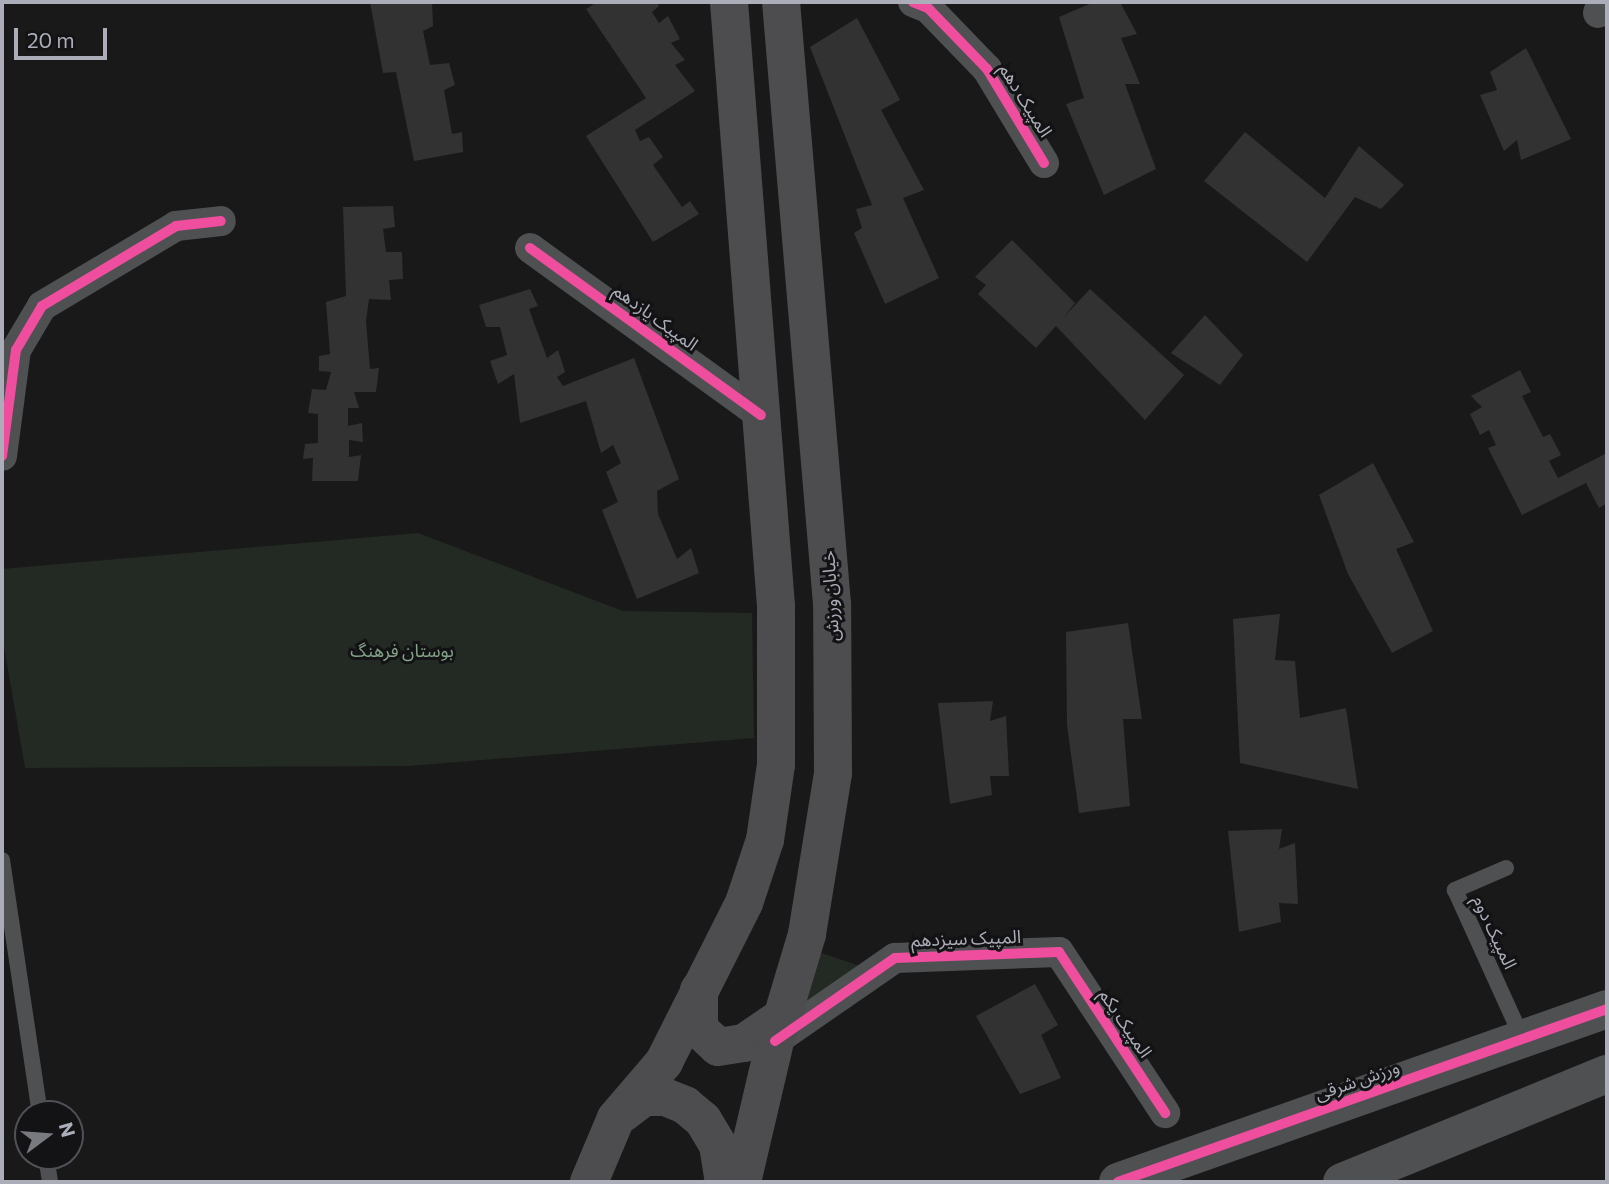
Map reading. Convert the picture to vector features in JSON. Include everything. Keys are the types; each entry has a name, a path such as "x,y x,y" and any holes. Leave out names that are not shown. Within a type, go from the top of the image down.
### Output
{"main road":[{"path":"589,1182 616,1118 664,1062 744,903 765,840 776,765 776,606 729,2"},
{"name":"خیابان ورزش","path":"742,1182 778,1029 807,934 833,773 832,604 781,2"},
{"path":"699,990 699,1028 718,1047 744,1043 778,1029"},
{"path":"616,1118 644,1097 664,1097 685,1105 704,1120 718,1145 724,1182"}],"street":[{"name":"المپیک دهم","path":"913,2 928,8 987,69 1044,163"},
{"path":"2,456 16,350 43,306 176,226 221,221"},
{"name":"المپیک یازدهم","path":"530,248 761,415"},
{"name":"المپیک سیزدهم","path":"778,1029 895,958 1059,952"},
{"name":"المپیک یکم","path":"1059,952 1165,1113"},
{"name":"ورزش شرقی","path":"1118,1182 1607,1009"},
{"path":"1342,1182 1607,1074"}],"lane":[{"path":"2,860 38,1100"},
{"name":"المپیک دوم","path":"1506,868 1455,890 1523,1040"}],"green space":[{"name":"بوستان فرهنگ","path":"418,533 623,611 752,613 754,738 409,766 25,768 2,635 2,569"},
{"path":"815,951 869,969 796,1015"}],"building":[{"path":"370,2 432,2 433,26 423,31 430,65 449,63 455,85 444,90 452,134 462,132 463,152 414,161 396,72 383,73"},
{"path":"597,2 657,2 659,6 652,12 659,23 668,16 680,39 671,43 685,60 675,65 695,91 635,130 640,141 649,137 663,157 653,165 682,207 690,201 699,214 653,242 586,136 646,98 586,9"},
{"path":"1094,2 1120,2 1137,34 1121,38 1140,84 1125,84 1156,169 1104,195 1066,104 1084,98 1059,17"},
{"path":"857,18 900,100 881,110 924,190 903,198 939,278 885,304 854,233 862,228 856,209 872,205 810,47"},
{"path":"1526,48 1571,139 1521,160 1517,140 1504,151 1480,95 1497,90 1490,72"},
{"path":"1245,132 1325,198 1359,146 1404,185 1381,209 1355,197 1307,262 1204,181"},
{"path":"393,206 395,227 383,229 386,252 402,252 403,279 389,280 391,300 369,299 366,321 370,369 379,368 376,392 354,392 359,408 348,408 348,426 362,423 363,442 349,440 349,457 361,455 358,481 312,481 313,458 303,459 305,444 318,443 318,414 308,413 312,389 326,390 331,372 319,371 319,356 330,354 326,302 346,296 343,207"},
{"path":"1012,240 1075,303 1063,318 1090,289 1184,375 1145,420 1056,326 1036,348 978,294 986,285 975,277"},
{"path":"530,289 538,306 529,309 547,358 558,350 565,372 557,377 563,386 634,358 679,479 657,491 658,514 677,559 691,548 699,573 637,599 602,510 618,502 606,472 621,463 613,445 601,453 586,401 520,423 514,374 498,384 490,361 507,355 500,327 486,327 479,305"},
{"path":"1205,315 1243,355 1220,385 1171,353"},
{"path":"1520,370 1531,392 1522,396 1543,437 1550,434 1561,455 1549,461 1558,478 1607,453 1607,503 1599,508 1586,483 1522,515 1488,448 1496,445 1489,430 1480,435 1470,414 1482,407 1471,396"},
{"path":"1373,463 1414,542 1396,549 1433,631 1392,653 1348,574 1319,495"},
{"path":"1280,614 1275,660 1295,661 1300,718 1346,708 1358,789 1240,763 1233,619"},
{"path":"1128,623 1142,719 1123,719 1130,806 1079,813 1067,725 1066,632"},
{"path":"993,701 990,721 1006,716 1009,776 990,776 992,795 950,804 938,703"},
{"path":"1282,829 1279,849 1295,843 1298,904 1279,903 1281,922 1239,932 1228,831"},
{"path":"1035,984 1058,1025 1041,1035 1061,1078 1020,1094 976,1016"}],"cycle path":[{"path":"913,2 928,8 987,69 1044,163"},
{"path":"2,456 16,350 42,306 176,226 221,221"},
{"path":"530,248 761,415"},
{"path":"775,1041 895,958 1059,952 1165,1113"},
{"path":"1118,1182 1607,1009"}]}
